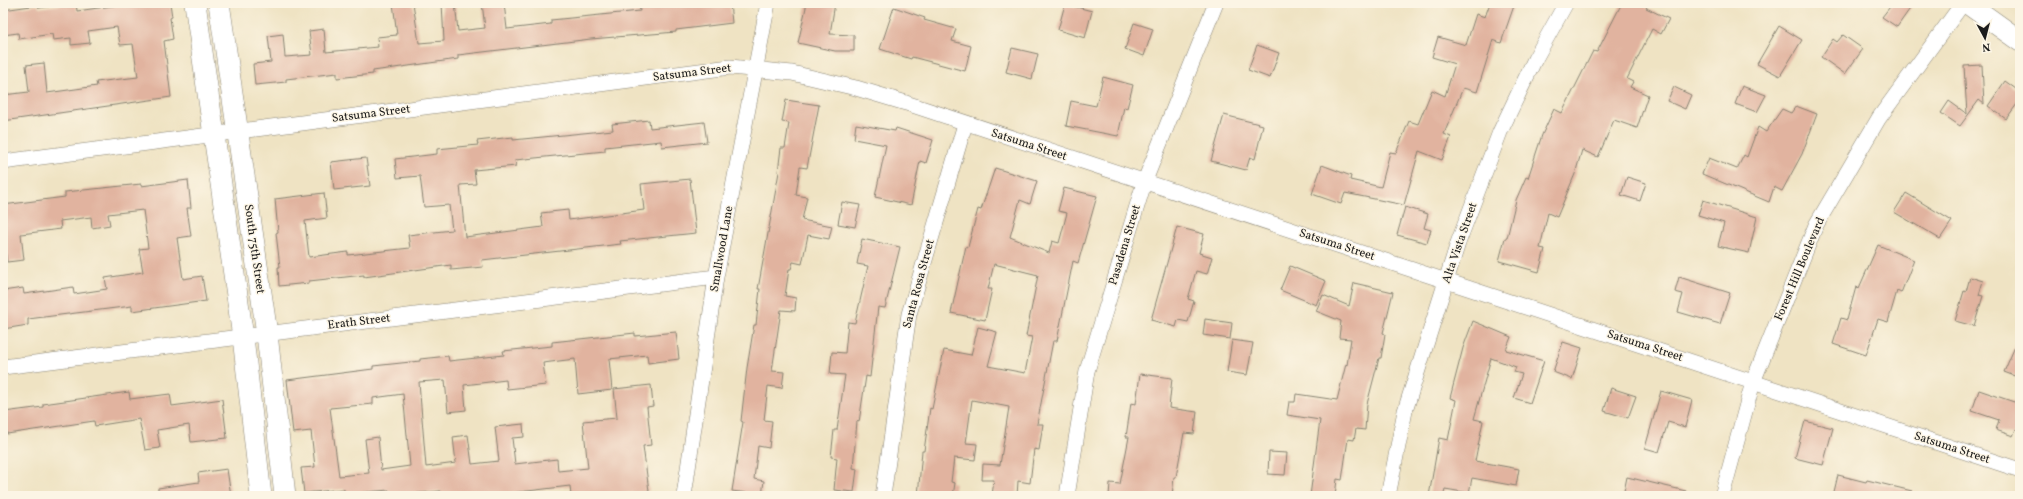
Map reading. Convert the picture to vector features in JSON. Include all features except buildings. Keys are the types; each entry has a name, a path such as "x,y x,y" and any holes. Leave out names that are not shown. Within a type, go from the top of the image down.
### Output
{"main road":[{"name":"South 75th Street","path":"195,3 243,337 261,496"},
{"name":"South 75th Street","path":"218,3 266,334 285,496"},
{"path":"1967,3 2020,41"}],"street":[{"name":"Smallwood Lane","path":"684,496 716,277 754,69 768,3"},
{"name":"Pasadena Street","path":"1067,496 1087,371 1144,183 1216,3"},
{"name":"Alta Vista Street","path":"1388,496 1405,411 1458,243 1500,132 1535,59 1566,3"},
{"name":"Forest Hill Boulevard","path":"1722,496 1753,382 1816,225 1879,118 1963,3"},
{"name":"Satsuma Street","path":"3,162 730,67 792,73 856,88 1144,183 1447,280 2020,470"},
{"name":"Santa Rosa Street","path":"883,496 909,314 965,124"},
{"name":"Erath Street","path":"3,367 716,277"}]}
